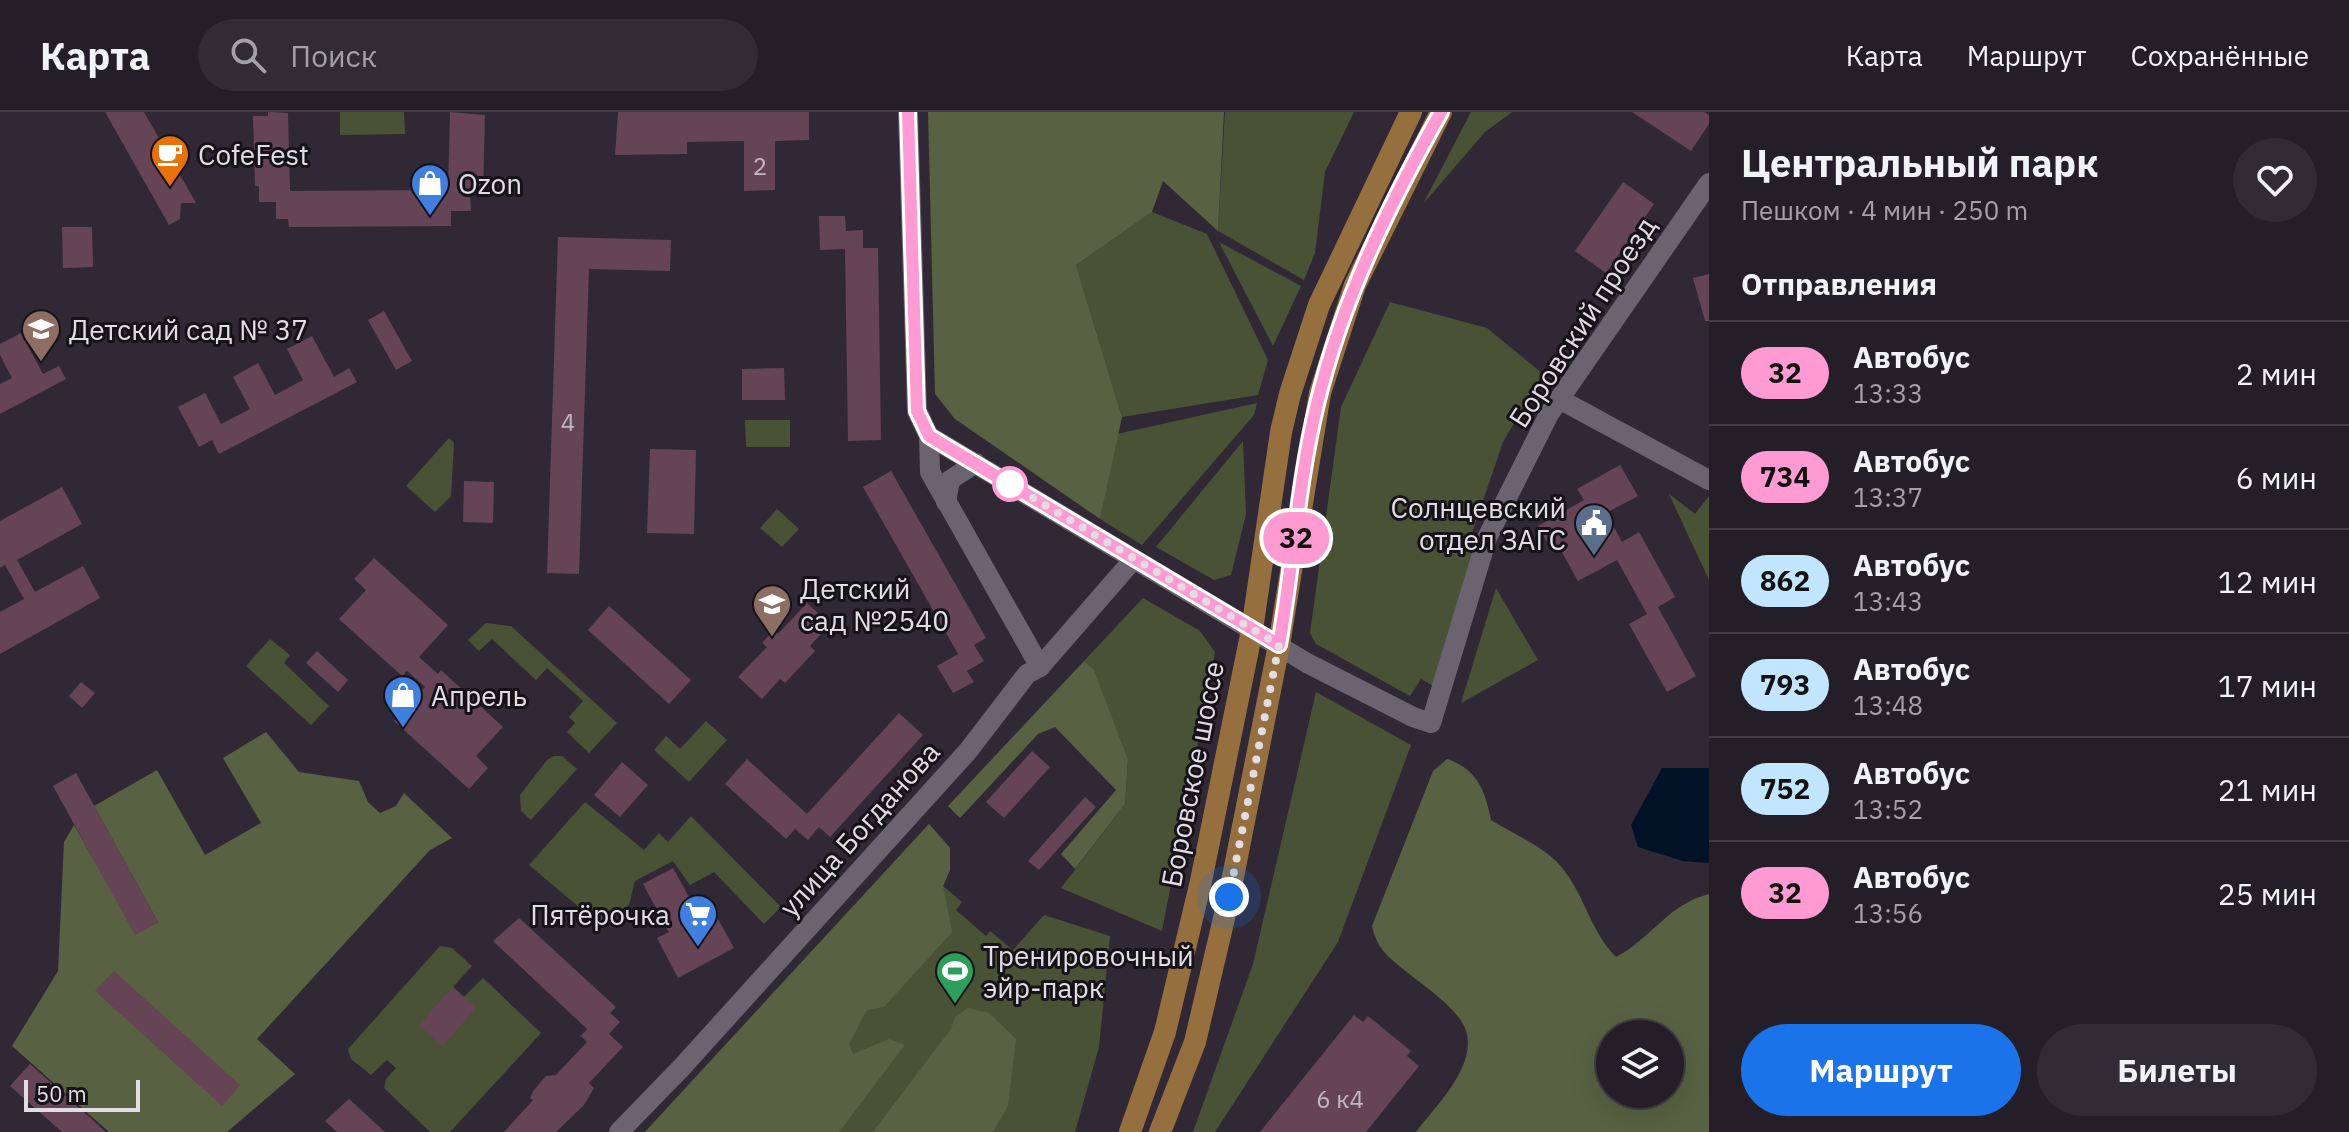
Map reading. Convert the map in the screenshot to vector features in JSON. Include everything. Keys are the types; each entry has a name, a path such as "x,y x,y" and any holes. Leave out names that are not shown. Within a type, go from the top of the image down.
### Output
{"main road":[{"name":"Боровское шоссе","path":"1130,1132 1159,1052 1179,973 1252,630 1281,432 1319,305 1411,112"},
{"path":"1160,1132 1185,1073 1202,1015 1279,645 1316,409 1338,330 1387,217 1441,112"}],"street":[{"path":"908,112 917,411 929,436 930,472 1040,667"},
{"name":"Боровский проезд","path":"1279,645 1399,711 1431,723 1487,538 1559,399 1709,183"},
{"path":"1559,399 1709,480"},
{"path":"929,436 1279,645"},
{"path":"946,502 950,480 976,463"},
{"name":"улица Богданова","path":"619,1132 682,1067 968,751 1027,674 1040,667 1133,560"}],"green space":[{"path":"340,112 404,112 405,134 340,135"},
{"path":"928,112 1224,112 1218,231 1163,181 1152,212 1076,265 1122,417 1100,519 955,419 935,394"},
{"path":"1225,112 1354,112 1325,172 1315,253 1304,280 1218,231"},
{"path":"1471,112 1512,112 1485,132 1423,204"},
{"path":"1152,212 1207,234 1268,360 1258,395 1122,417 1076,265"},
{"path":"1219,242 1301,286 1273,346"},
{"path":"1390,302 1487,328 1543,374 1503,442 1471,536 1478,548 1433,686 1421,679 1410,696 1316,644 1310,633 1341,407"},
{"path":"1257,403 1254,415 1142,545 1100,519 1117,434"},
{"path":"745,420 790,420 790,447 746,447"},
{"path":"449,438 454,443 451,496 435,512 406,486"},
{"path":"1243,441 1246,514 1231,575 1214,580 1156,547"},
{"path":"1669,494 1695,514 1709,496 1709,580"},
{"path":"777,509 799,529 782,547 760,528"},
{"path":"1496,588 1538,660 1461,703"},
{"path":"1143,598 1200,631 1215,652 1162,931 1061,888 1125,804 1128,759 1094,671 1084,661"},
{"path":"486,623 511,626 617,723 589,753 567,732 575,723 569,717 583,701 547,668 536,680 492,639 479,651 468,640"},
{"path":"270,639 290,655 284,663 329,706 311,725 246,666"},
{"path":"1084,661 1094,670 1128,759 1125,804 1075,869 1061,854 1116,790 1055,727 1038,734 960,818 948,806"},
{"path":"1316,692 1411,745 1338,942 1215,1132 1193,1132 1253,964"},
{"path":"706,721 727,740 689,782 654,750 666,736 680,749"},
{"path":"266,732 299,772 359,781 368,802 380,813 396,806 404,793 452,838 430,850 257,1039 295,1074 227,1132 109,1132 12,1046 58,971 64,842 74,825 136,934 158,922 94,806 157,770 205,855 261,823 223,758"},
{"path":"562,756 577,769 531,820 521,811 520,795 547,760"},
{"path":"1447,759 1473,775 1486,799 1491,820 1556,861 1616,957 1682,905 1709,894 1709,1132 1416,1132 1447,1094 1464,1064 1468,1049 1467,1034 1448,1005 1383,950 1372,926 1433,771"},
{"path":"585,802 644,850 659,833 668,842 691,816 781,907 764,924 714,872 690,885 673,861 635,881 629,905 599,924 529,865"},
{"path":"929,824 950,848 950,870 943,886 962,902 956,910 986,936 990,931 1013,950 1044,915 1110,936 1099,1047 1075,1132 645,1132"},
{"path":"929,824 950,848 950,870 943,886 952,932 884,1007 867,1010 849,1044 853,1054 889,1039 905,1045 839,1132 645,1132"},
{"path":"440,946 452,948 472,966 453,987 464,997 483,978 541,1033 450,1132 430,1132 384,1088 386,1079 396,1068 387,1060 371,1075 351,1059 348,1049"},
{"path":"968,1008 989,1013 1016,1039 1008,1106 993,1132 873,1132 951,1029 955,1017"}],"water":[{"path":"1662,768 1709,768 1709,863 1683,861 1638,847 1631,825"}],"building":[{"path":"105,112 144,112 196,203 181,203 180,219 169,225"},
{"path":"268,112 288,113 290,191 448,190 450,112 485,115 483,192 470,193 471,211 451,211 451,226 289,227 288,219 276,219 276,202 259,202 259,186 255,186 253,116 268,116"},
{"path":"618,112 809,112 809,140 775,141 775,190 744,191 744,141 687,142 687,154 615,155"},
{"path":"1632,112 1704,112 1709,115 1709,124 1691,151"},
{"path":"1623,182 1654,204 1606,273 1575,251"},
{"path":"819,216 845,216 846,231 863,230 863,248 878,248 881,440 848,441 845,249 820,250"},
{"path":"62,227 92,227 93,267 63,268"},
{"path":"558,237 671,240 670,271 589,269 579,574 547,573"},
{"path":"1709,274 1709,321 1705,321 1693,278"},
{"path":"384,311 412,361 396,370 368,320"},
{"path":"21,333 43,374 59,366 66,379 0,414 0,384 12,378 0,355 0,344"},
{"path":"312,336 334,377 349,368 357,382 219,454 212,440 199,447 178,407 205,393 221,424 250,409 233,377 258,363 275,395 303,380 287,349"},
{"path":"784,368 785,400 742,400 742,369"},
{"path":"650,449 696,450 694,534 647,533"},
{"path":"1620,465 1638,496 1606,513 1622,542 1639,532 1675,597 1658,607 1696,676 1667,692 1629,624 1647,614 1617,560 1578,581 1559,547 1552,551 1538,526 1584,500 1577,489"},
{"path":"891,471 986,638 974,645 984,661 967,671 974,682 953,693 937,666 958,654 863,487"},
{"path":"464,481 494,482 493,523 463,522"},
{"path":"62,487 82,524 17,560 35,592 83,566 100,598 0,654 0,612 24,599 5,565 0,568 0,521"},
{"path":"374,558 448,625 419,657 438,674 441,670 503,727 476,756 488,768 469,789 394,721 425,687 407,671 402,676 339,619 366,590 354,579"},
{"path":"807,603 830,624 810,646 815,651 785,683 780,679 762,699 738,677 767,647 762,643 774,630 778,634"},
{"path":"609,606 691,680 669,704 588,630"},
{"path":"317,651 348,680 338,692 306,663"},
{"path":"81,682 95,693 82,708 69,696"},
{"path":"899,713 923,735 830,837 819,827 808,840 795,829 786,839 725,784 747,759 807,814"},
{"path":"1032,751 1050,767 1004,818 986,802"},
{"path":"622,762 648,785 620,817 594,795"},
{"path":"76,773 158,922 135,935 53,786"},
{"path":"1085,797 1096,807 1039,870 1028,861"},
{"path":"673,868 699,915 712,908 734,948 678,978 657,938 669,932 643,884"},
{"path":"519,918 616,1007 610,1013 620,1022 609,1034 623,1047 589,1083 594,1088 584,1105 556,1132 504,1132 533,1100 530,1098 534,1090 546,1076 556,1075 587,1042 581,1036 587,1029 493,941"},
{"path":"114,971 240,1085 222,1106 95,991"},
{"path":"453,987 476,1008 442,1046 419,1025"},
{"path":"1354,1015 1363,1022 1368,1016 1411,1051 1407,1056 1419,1066 1366,1132 1260,1132"},
{"path":"30,1064 106,1132 62,1132 10,1086"},
{"path":"349,1099 385,1132 337,1132 325,1121"}],"bus line":[{"name":"32","path":"908,112 917,411 929,436 1279,645 1316,409 1338,330 1348,300 1412,163 1441,112"}],"place":[{"name":"CofeFest","path":"170,188"},
{"name":"Ozon","path":"430,217"},
{"name":"Детский сад № 37","path":"41,363"},
{"name":"Солнцевский отдел ЗАГС","path":"1594,557"},
{"name":"Детский сад №2540","path":"772,638"},
{"name":"Апрель","path":"403,729"},
{"name":"Пятёрочка","path":"698,948"},
{"name":"Тренировочный эйр-парк","path":"955,1005"}],"route":[{"path":"1010,484 1003,480 1279,645 1229,897"}]}
